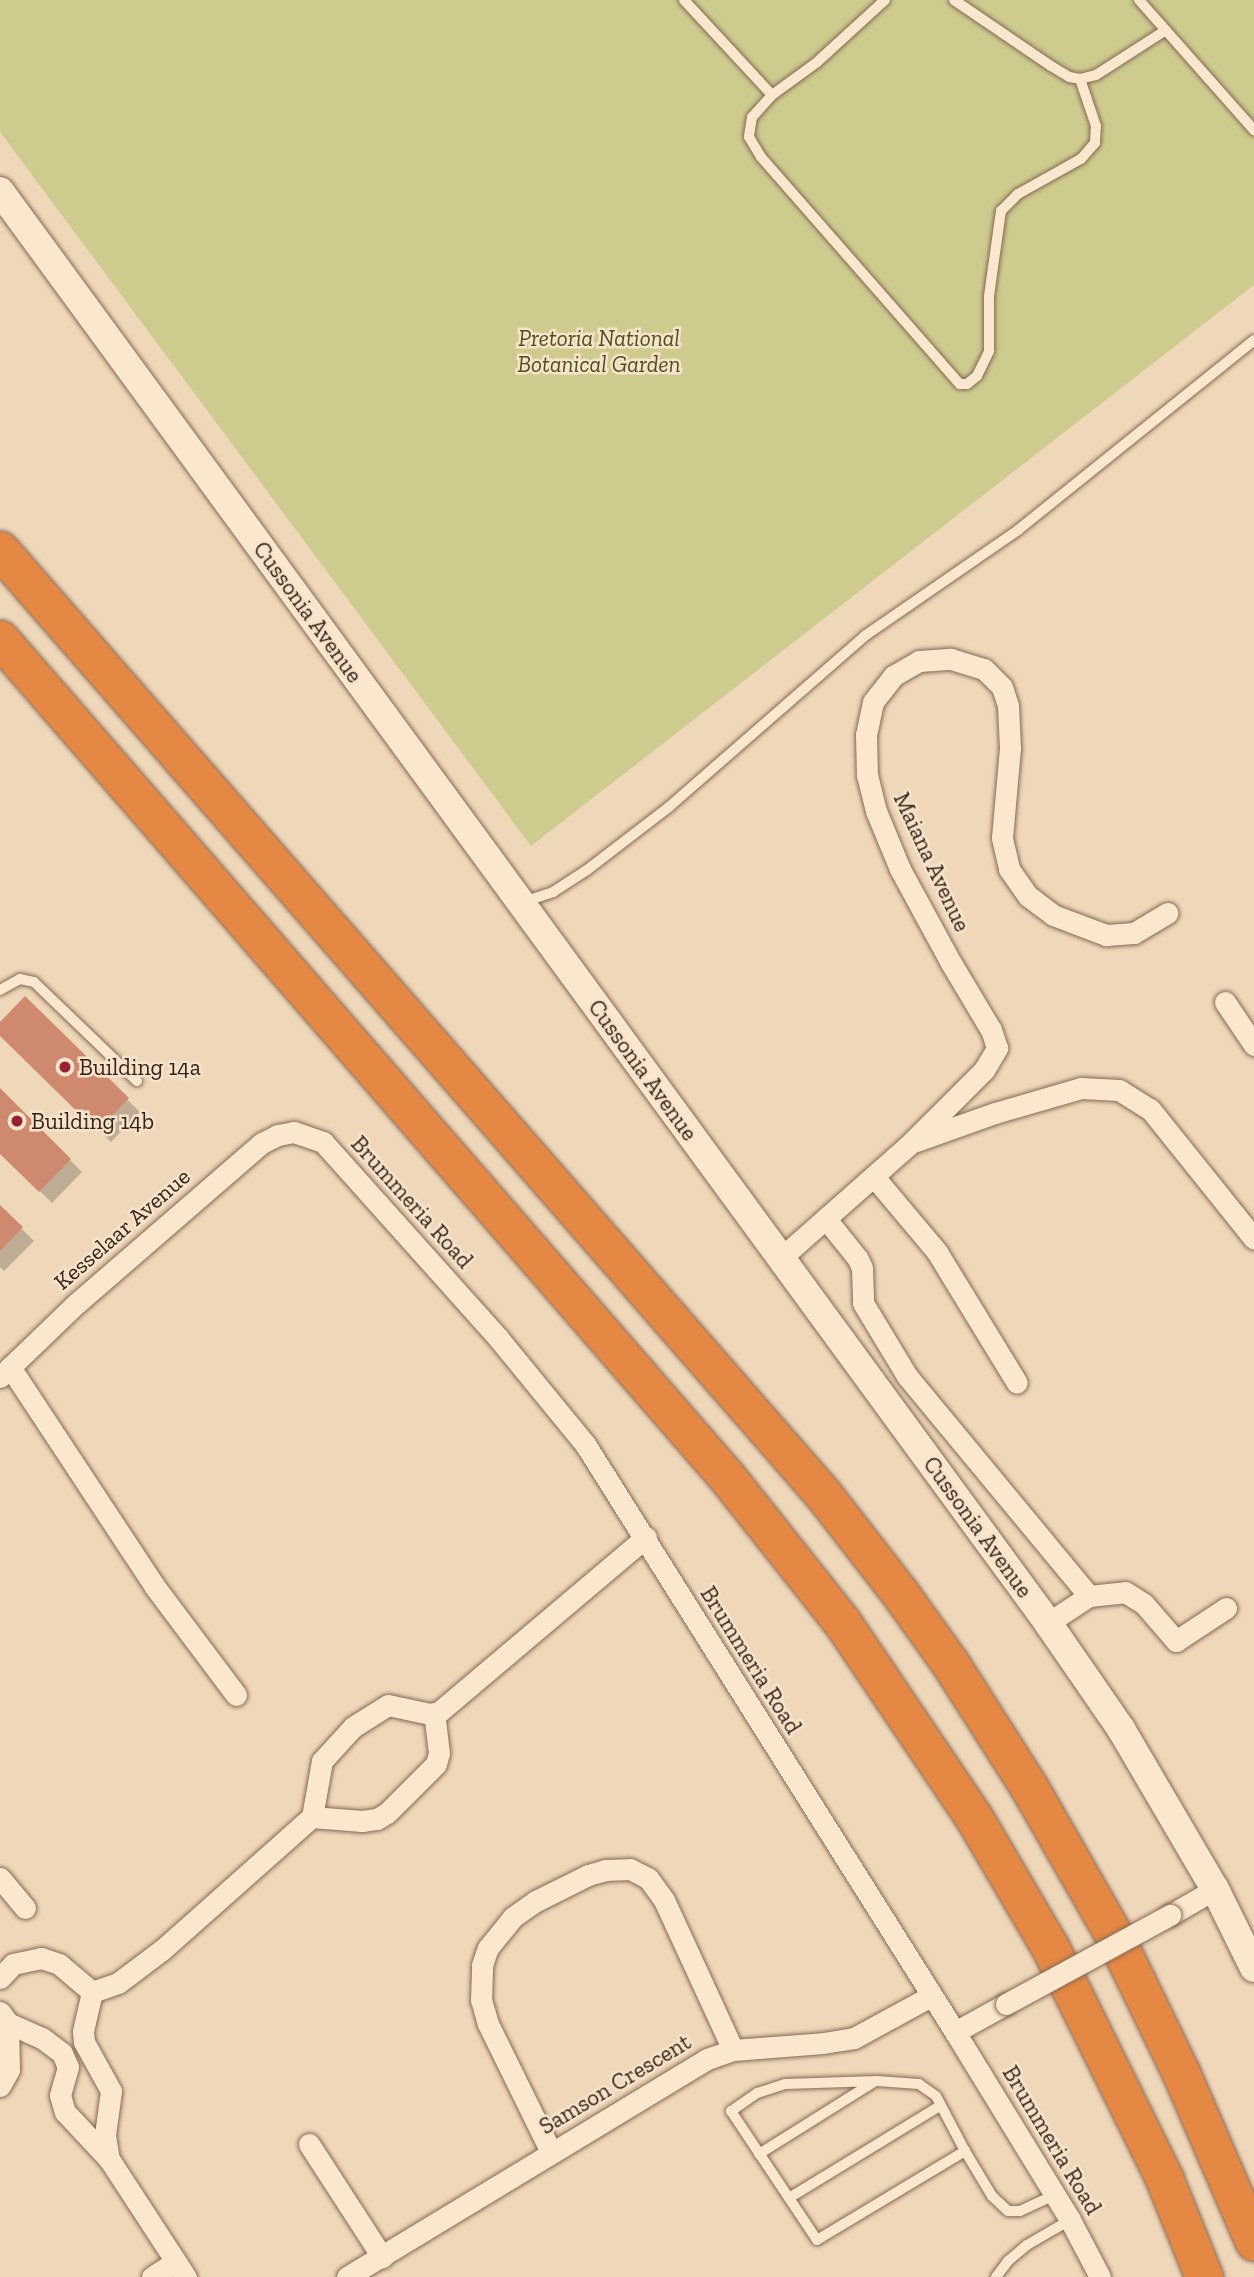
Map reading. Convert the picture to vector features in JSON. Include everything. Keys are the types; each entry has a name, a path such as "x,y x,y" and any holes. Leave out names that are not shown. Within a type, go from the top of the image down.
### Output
{"highway":[{"path":"0,550 822,1493 902,1596 1015,1765 1115,1937 1181,2073 1254,2242"},
{"path":"0,639 719,1467 842,1622 973,1816 1050,1947 1158,2166 1204,2277"}],"main road":[{"name":"Cussonia Avenue","path":"0,191 1048,1622 1110,1711 1215,1889 1254,1968"}],"street":[{"name":"Maiana Avenue","path":"781,1258 876,1178 984,1070 997,1048 991,1030 900,869 873,803 867,776 866,735 873,702 893,676 919,661 951,659 984,669 1002,687 1008,706 1010,748 1002,838 1009,869 1028,896 1053,915 1106,935 1134,933 1167,913"},
{"path":"1225,1002 1254,1045"},
{"path":"911,1143 995,1112 1081,1088 1119,1090 1150,1109 1254,1239"},
{"name":"Kesselaar Avenue","path":"5,1372 77,1303 219,1179 262,1143 287,1133"},
{"name":"Brummeria Road","path":"287,1133 305,1134 323,1142 568,1420 646,1538 955,2032 1070,2220 1100,2277"},
{"path":"876,1178 937,1252 1017,1383"},
{"path":"826,1219 858,1259 862,1268 863,1303 907,1376 1089,1596"},
{"path":"5,1372 155,1587 236,1695"},
{"path":"434,1714 646,1538"},
{"path":"1048,1622 1089,1596 1131,1594 1173,1641 1180,1640 1226,1608"},
{"path":"92,1992 118,1983 162,1950 312,1817 322,1761 353,1727 388,1705 434,1714"},
{"path":"312,1817 362,1821 377,1819 387,1813 436,1764 439,1753 434,1714"},
{"path":"551,2152 488,2024 480,1988 482,1965 488,1948 513,1917 536,1901 588,1875 605,1870 629,1869 648,1878 664,1900 733,2050"},
{"path":"0,1878 24,1908"},
{"path":"955,2032 1215,1889"},
{"path":"0,1978 13,1964 41,1958 59,1964 92,1992"},
{"path":"92,1992 83,2031 84,2042 111,2091 106,2135 109,2159"},
{"name":"Samson Crescent","path":"347,2277 707,2059 733,2050 854,2038 931,1996"},
{"path":"4,2017 56,2047 66,2060 68,2075 61,2090 61,2106 109,2159 181,2270 152,2277"},
{"path":"0,2086 9,2070 4,2017"},
{"path":"68,2075 83,2066 102,2075"},
{"path":"309,2144 382,2257"}],"lane":[{"path":"684,0 772,95"},
{"path":"885,0 816,63 772,95 752,117 749,137 761,157 957,383 964,385 977,376 989,351 989,296 1001,211 1018,194 1082,159 1095,143 1096,127 1080,79"},
{"path":"954,0 1051,66 1080,79 1096,75 1166,30"},
{"path":"1139,0 1254,130"},
{"path":"520,902 553,892 587,870 670,806 866,635 1018,530 1254,340"},
{"path":"0,990 20,979 34,982 137,1081"},
{"path":"965,2151 817,2240 731,2111 757,2093 801,2082 877,2081 927,2086 992,2196 1008,2211 1020,2211 1055,2195"},
{"path":"758,2154 877,2081"},
{"path":"789,2198 940,2106"},
{"path":"996,2277 1027,2245 1070,2220"}],"green space":[{"name":"Pretoria National Botanical Garden","path":"0,0 1254,0 1254,285 531,846 0,132"}],"building":[{"name":"Building 14a","path":"25,996 129,1098 97,1131 0,1036 0,1022"},
{"name":"Building 14b","path":"0,1088 71,1159 39,1192 0,1154"},
{"path":"0,1205 23,1227 0,1251"}],"place":[{"name":"Building 14a","path":"65,1067"},
{"name":"Building 14b","path":"17,1121"}]}
